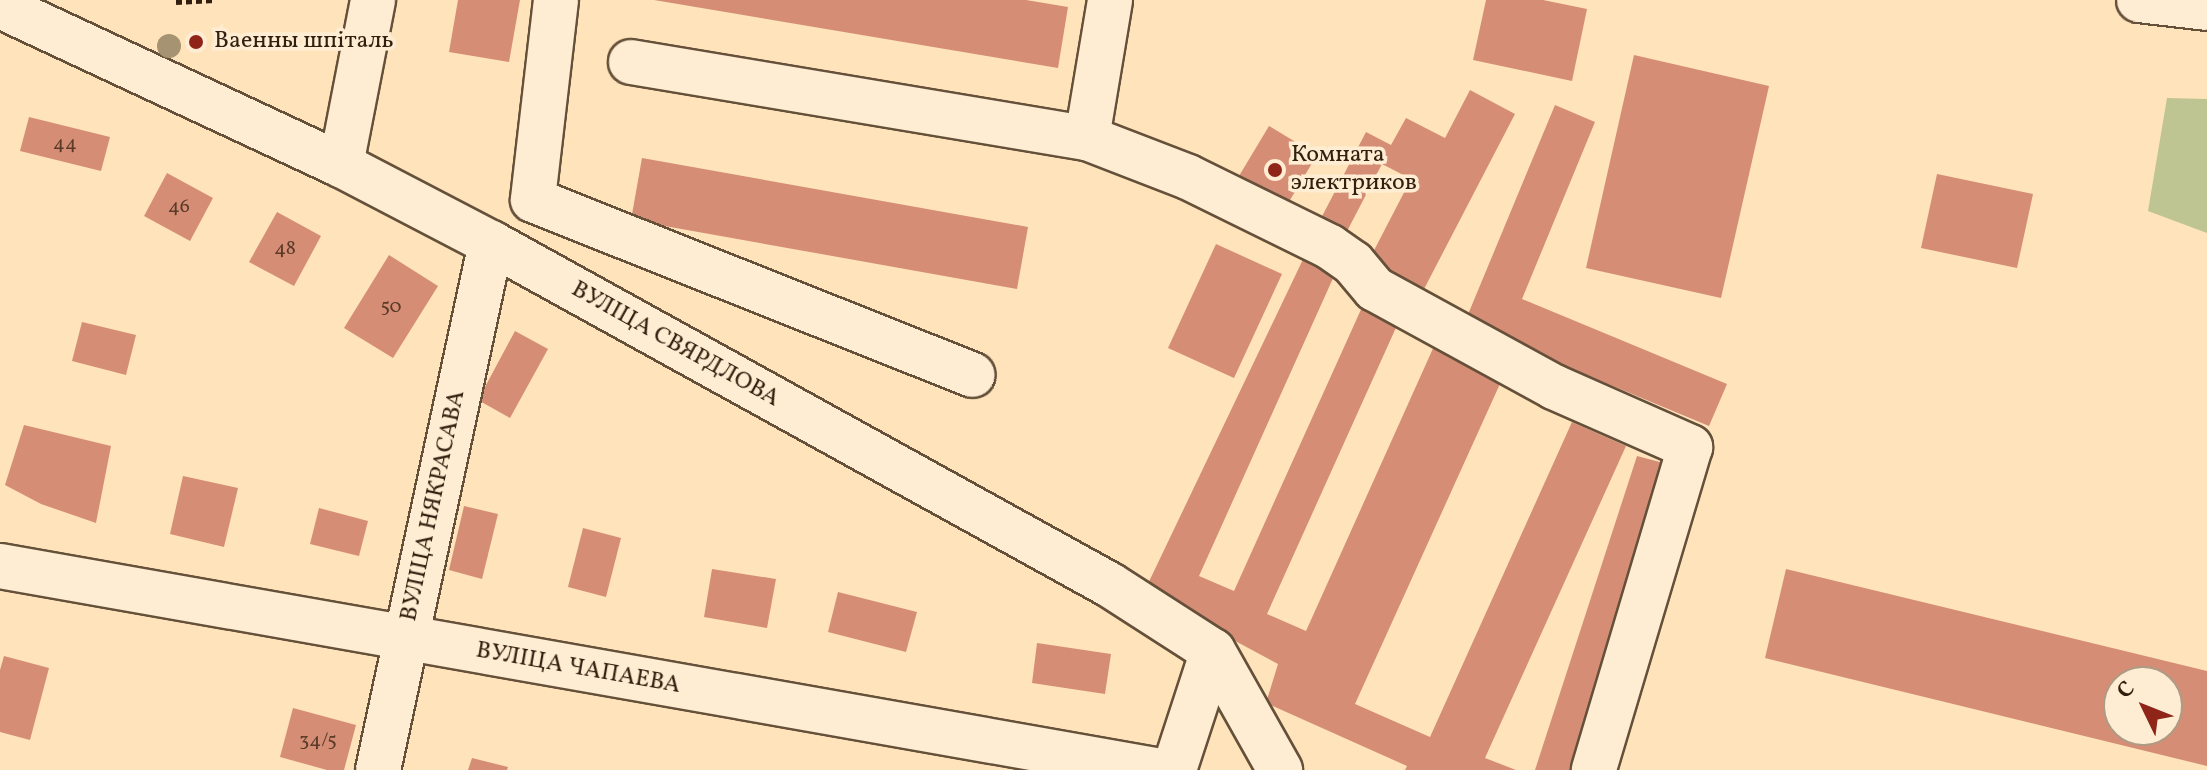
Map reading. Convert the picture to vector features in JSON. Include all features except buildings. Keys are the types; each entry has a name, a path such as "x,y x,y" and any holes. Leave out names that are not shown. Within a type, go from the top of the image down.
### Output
{"street":[{"path":"341,165 373,0"},
{"path":"556,0 533,200 972,375"},
{"path":"1087,138 1110,0"},
{"path":"2139,0 2207,8"},
{"name":"ВУЛІЦА СВЯРДЛОВА","path":"0,6 341,165 491,243 1110,585 1213,651 1280,770"},
{"path":"631,62 1087,138 1188,177 1330,247 1353,263 1375,289 1554,387 1690,447 1594,770"},
{"name":"ВУЛІЦА НЯКРАСАВА","path":"378,770 491,243"},
{"name":"ВУЛІЦА ЧАПАЕВА","path":"0,566 1156,770"},
{"path":"1174,770 1213,651"}],"path":[{"path":"166,0 215,0"}],"green space":[{"path":"2167,98 2207,99 2207,233 2148,211"}],"place":[{"name":"Ваенны шпіталь","path":"196,42"},
{"name":"Комната электриков","path":"1275,170"}]}
